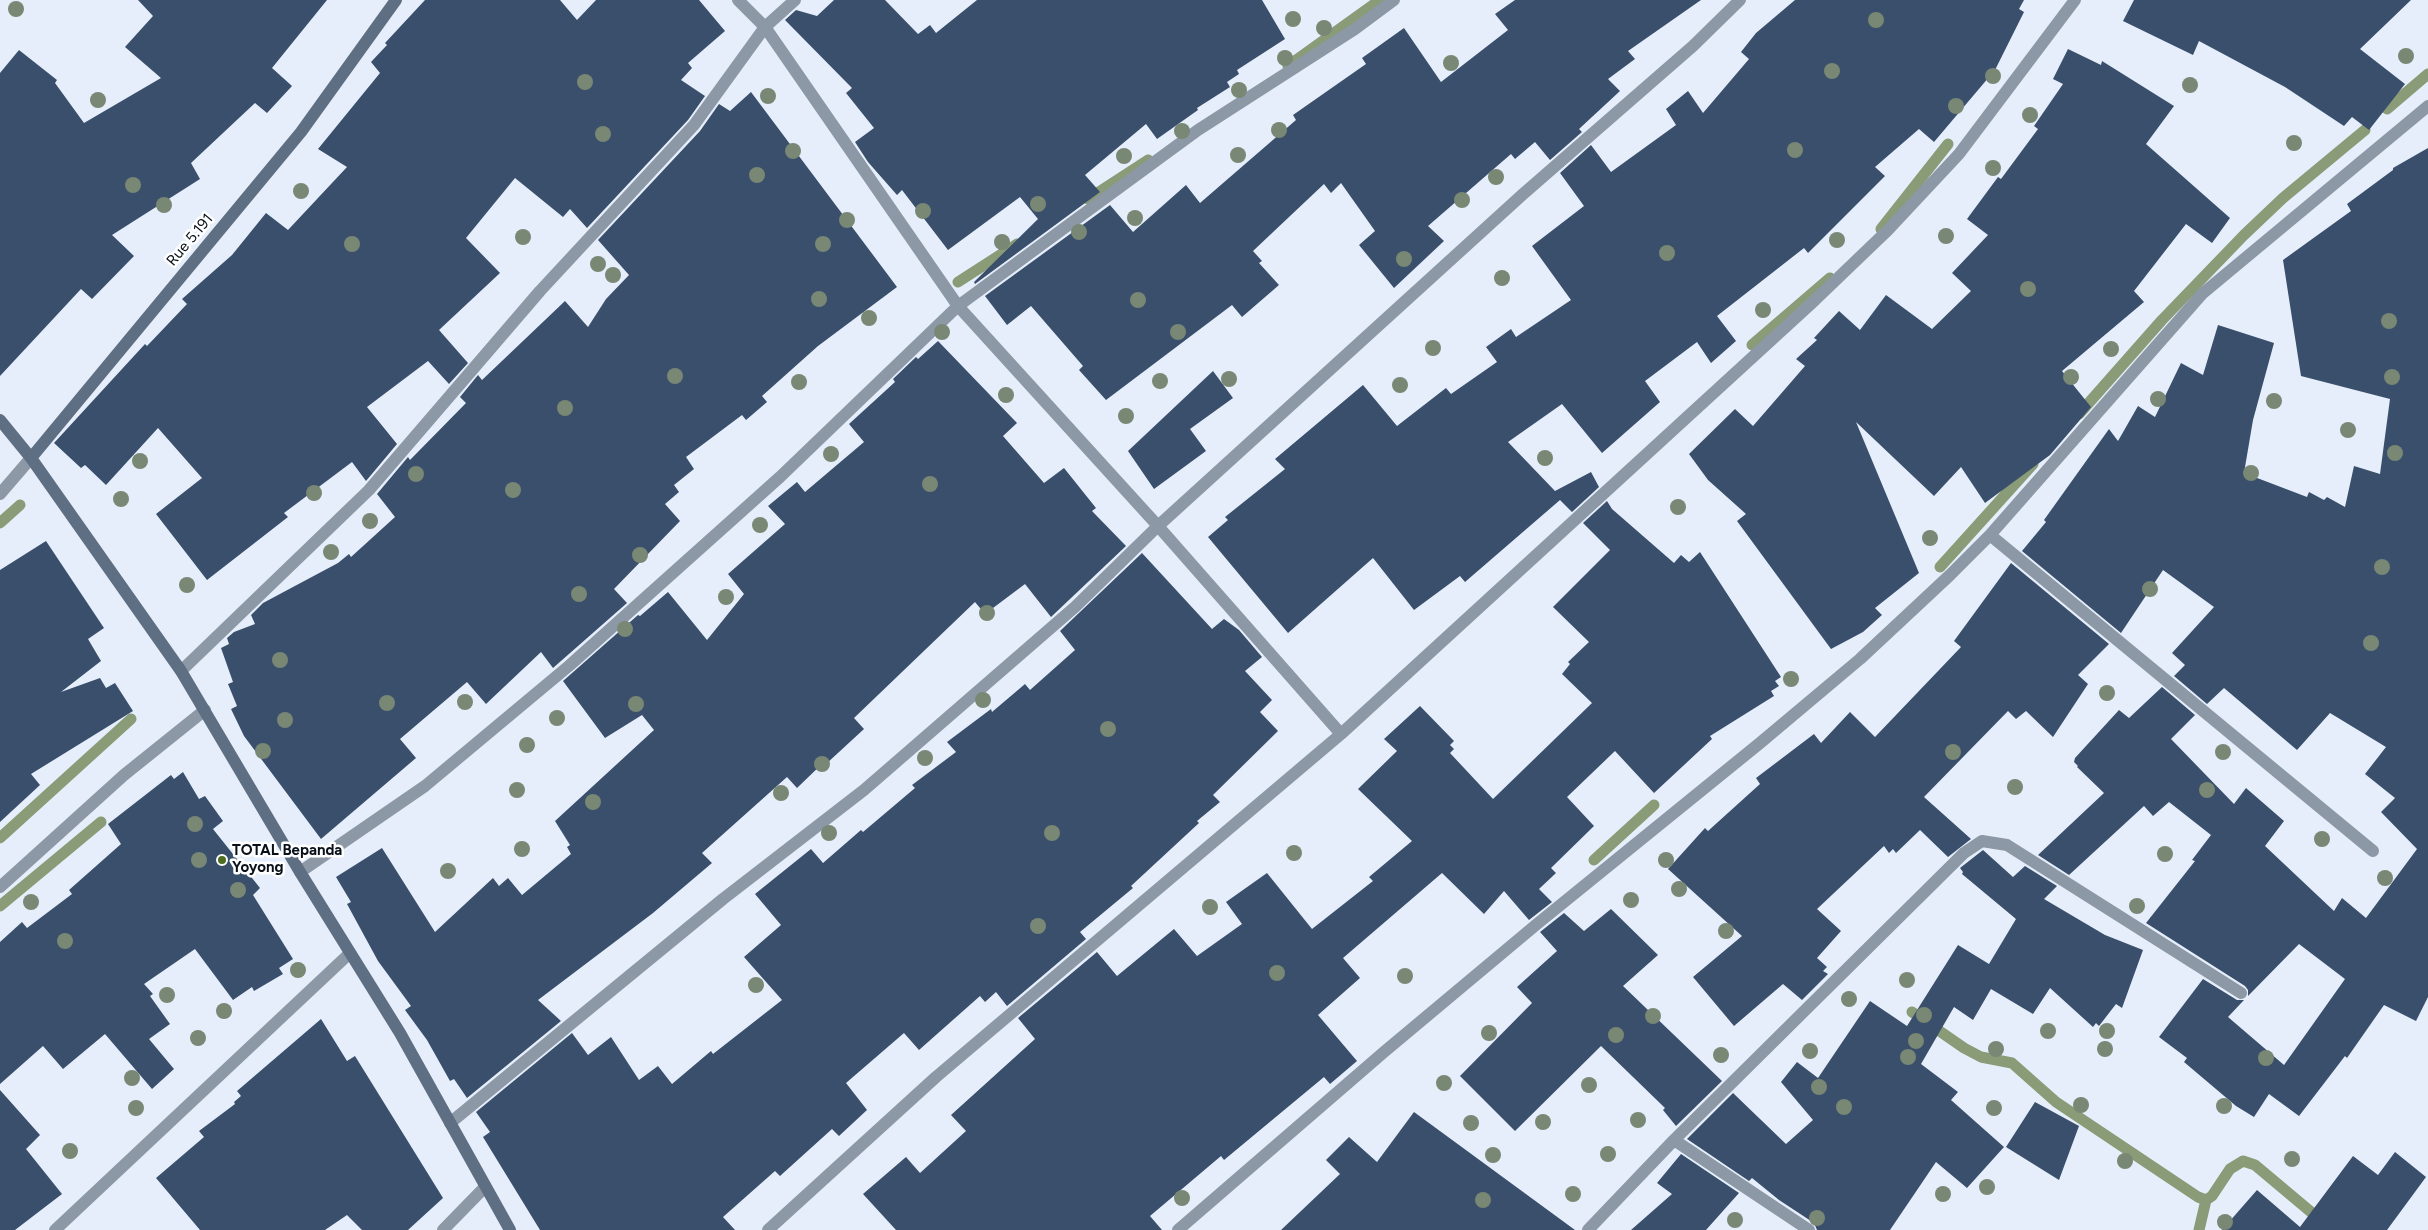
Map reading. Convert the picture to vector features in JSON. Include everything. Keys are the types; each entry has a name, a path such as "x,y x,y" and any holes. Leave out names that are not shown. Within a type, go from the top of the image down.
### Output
{"main road":[{"name":"Rue 5.191","path":"30,458 301,132 396,0"},
{"path":"0,420 30,458 182,671 300,872 400,1033 510,1230"}],"street":[{"path":"738,0 765,28 958,306 1158,526 1341,734"},
{"path":"182,671 369,490 540,292 694,125 765,28 794,0"},
{"path":"300,872 425,786 570,664 780,477 958,306 1198,130 1355,29 1394,0"},
{"path":"450,1123 723,899 864,790 1075,607 1158,526 1522,196 1693,46 1740,0"},
{"path":"768,1230 936,1077 1341,734 1815,300 1888,230 1958,154 2075,0"},
{"path":"1178,1230 1491,962 1860,659 1990,535 2202,294 2428,106"},
{"name":"Rue 5.191","path":"0,494 30,458"},
{"path":"1990,535 2373,851"},
{"path":"0,887 124,775 206,710"},
{"path":"1588,1230 1674,1140 1964,852 1982,841 2007,845 2241,993"},
{"path":"55,1230 350,953"},
{"path":"1674,1140 1809,1230"},
{"path":"443,1230 485,1187"}],"building":[{"path":"138,0 327,0 272,68 292,86 267,113 255,103 191,163 200,179 112,235 134,256 92,299 81,289 0,376 0,73 19,50 57,80 55,83 84,123 161,78 125,47 153,16"},
{"path":"425,0 560,0 577,20 596,0 699,0 725,31 688,63 692,68 681,80 705,96 688,120 587,228 570,209 563,217 515,178 466,238 500,273 439,330 468,363 449,384 428,361 367,407 397,444 366,481 352,462 284,513 288,517 207,580 156,514 202,478 158,428 106,485 85,465 81,468 54,443 145,344 147,346 187,304 182,299 232,255 266,213 288,230 347,167 318,149 380,73 371,62 387,45 385,43"},
{"path":"834,0 885,0 918,34 930,25 936,33 977,0 1262,0 1285,39 1237,70 1239,74 1227,82 1230,87 1197,108 1198,110 1157,139 1146,124 1085,175 1100,192 975,284 974,282 1038,219 1020,197 948,250 902,190 897,195 868,162 855,142 874,128 846,93 852,88 785,20 796,10 817,16"},
{"path":"1515,0 1701,0 1628,51 1635,59 1608,79 1620,91 1579,129 1582,132 1550,160 1535,142 1515,159 1511,154 1428,226 1444,241 1394,288 1359,245 1375,231 1341,183 1331,193 1324,184 1253,251 1262,261 1259,263 1279,285 1242,317 1232,305 1106,400 1079,370 1083,366 1031,306 1007,325 985,296 1110,205 1133,232 1186,185 1200,203 1296,120 1293,115 1366,64 1362,58 1404,28 1441,82 1508,30 1495,14"},
{"path":"1795,0 2024,0 2019,9 2024,12 1995,70 1934,142 1919,129 1875,167 1885,176 1808,253 1804,248 1717,316 1736,341 1711,363 1697,342 1645,381 1660,402 1602,453 1562,404 1508,442 1555,491 1591,472 1599,487 1572,512 1560,500 1465,582 1460,576 1414,610 1373,558 1288,633 1208,537 1228,520 1225,517 1285,469 1275,459 1363,385 1397,426 1446,388 1451,394 1497,362 1486,347 1511,329 1516,337 1571,300 1532,246 1584,206 1560,173 1591,145 1611,172 1676,125 1666,109 1688,91 1703,113 1749,59 1741,52 1756,33"},
{"path":"2134,0 2411,0 2360,49 2405,84 2369,130 2352,117 2344,126 2285,87 2199,41 2193,55 2123,21"},
{"path":"2068,49 2101,65 2102,61 2174,106 2146,144 2230,218 2212,243 2186,224 2134,291 2144,302 2062,371 2091,407 2050,455 1985,503 1961,467 1934,496 1856,422 1919,573 1875,608 1882,615 1863,632 1831,649 1737,521 1746,514 1708,480 1689,454 1735,409 1753,426 1805,366 1796,359 1817,340 1814,338 1839,311 1860,330 1886,295 1932,329 1971,291 1952,273 1988,235 1967,219 1998,177 2001,179 2038,129 2034,126 2063,84 2053,79"},
{"path":"751,92 897,287 818,346 762,396 767,402 746,420 742,415 686,457 694,469 674,485 679,492 665,504 680,521 614,589 627,603 553,668 541,652 486,704 467,682 400,739 416,758 321,839 244,736 231,709 237,706 228,684 233,682 221,648 229,644 227,638 234,632 255,624 251,615 263,603 338,563 349,554 351,557 395,517 377,494 408,457 410,460 466,403 460,397 478,375 482,380 565,301 588,327 606,299 629,275 598,240 700,131 719,104 730,111"},
{"path":"2428,148 2428,997 2416,1021 2384,1005 2347,1058 2345,1056 2299,1116 2269,1094 2254,1117 2236,1106 2184,1062 2187,1058 2159,1037 2203,979 2237,1000 2244,1000 2228,1017 2284,1065 2345,979 2299,944 2248,996 2248,990 2245,986 2146,923 2195,861 2192,860 2211,835 2169,802 2153,816 2144,806 2069,875 2038,855 2104,793 2077,767 2074,762 2075,758 2119,710 2129,718 2162,687 2195,715 2171,739 2234,804 2246,788 2284,821 2265,846 2334,911 2342,898 2366,918 2417,849 2381,812 2395,798 2365,774 2386,747 2330,713 2297,750 2224,688 2207,704 2174,676 2185,665 2172,653 2214,607 2163,570 2121,633 2022,551 2046,522 2044,520 2109,429 2118,441 2138,406 2155,417 2181,363 2203,375 2218,325 2274,343 2253,420 2244,473 2307,497 2309,492 2324,500 2327,497 2345,507 2354,466 2380,474 2390,399 2301,376 2283,260 2351,211 2347,204 2393,170 2393,168"},
{"path":"938,341 1017,423 1003,436 1044,483 1064,468 1096,508 1092,511 1126,546 1051,617 1025,584 985,614 975,602 854,718 864,729 826,764 824,762 797,788 787,777 702,853 712,863 653,913 538,1000 561,1021 467,1098 454,1079 450,1081 427,1040 405,1010 411,1006 378,961 347,904 351,902 336,877 382,848 435,932 493,878 499,886 508,878 522,895 571,854 567,847 570,845 555,821 654,730 642,715 605,738 563,681 638,615 640,616 668,592 707,640 744,594 728,574 785,524 768,506 797,482 805,492 864,442 849,424 895,382 893,379 916,357 918,359"},
{"path":"1213,371 1233,398 1190,429 1206,451 1154,489 1128,451"},
{"path":"1607,501 1612,509 1674,563 1681,555 1689,562 1700,552 1781,677 1775,681 1779,686 1771,691 1774,696 1710,736 1712,739 1654,793 1615,751 1567,797 1594,826 1551,868 1556,873 1539,889 1552,902 1529,920 1504,891 1484,914 1442,873 1343,958 1360,978 1318,1015 1357,1061 1330,1084 1324,1077 1224,1160 1221,1156 1150,1216 1162,1230 896,1230 863,1194 906,1157 920,1173 966,1131 951,1115 1035,1039 1018,1018 1097,952 1117,976 1174,929 1197,956 1242,924 1226,902 1267,873 1312,929 1373,881 1369,877 1412,841 1358,789 1397,751 1384,739 1420,706 1454,741 1450,745 1454,749 1450,753 1493,799 1592,703 1562,674 1570,664 1568,662 1589,642 1553,607 1610,550 1583,523"},
{"path":"46,541 104,628 88,639 101,661 61,692 100,678 106,688 115,683 133,711 31,774 40,785 0,822 0,570"},
{"path":"1142,553 1212,629 1224,619 1239,630 1262,657 1245,671 1272,700 1260,712 1278,731 1213,795 1220,802 1197,821 1199,823 1131,886 1133,888 1080,932 1086,939 1007,1006 996,992 985,1002 980,996 919,1050 904,1033 846,1083 867,1110 839,1136 832,1129 780,1176 775,1171 723,1217 735,1230 540,1230 483,1137 490,1132 476,1112 572,1033 588,1055 611,1037 639,1080 658,1066 672,1084 711,1051 713,1054 782,1000 744,957 781,925 755,894 811,849 823,863 861,830 863,832 915,788 912,785 956,752 947,742 991,709 992,712 1025,684 1030,690 1075,650 1060,631"},
{"path":"2011,563 2109,644 2078,675 2088,684 2053,737 2026,711 2016,719 2008,711 1924,797 1971,839 1948,857 1920,830 1896,853 1893,849 1889,853 1884,846 1817,909 1841,931 1817,958 1827,967 1823,971 1828,974 1802,1000 1783,984 1734,1026 1693,977 1742,936 1668,869 1705,828 1708,831 1760,784 1756,778 1814,734 1821,743 1850,712 1875,737 1961,647 1954,641"},
{"path":"183,772 199,799 205,796 223,821 213,829 260,888 253,895 293,959 279,968 283,974 254,991 252,987 233,1000 195,949 144,984 153,994 150,996 170,1024 149,1039 174,1069 152,1089 105,1034 63,1069 43,1046 0,1084 0,942 22,922 27,928 72,894 69,890 121,844 108,824 171,775 174,779"},
{"path":"1983,850 2013,877 2025,866 2057,886 2044,899 2105,935 2143,950 2122,1008 2116,1004 2099,1026 2096,1023 2093,1027 2050,988 2033,1014 1991,989 1973,1020 1954,1007 1921,1064 1958,1092 1951,1100 2004,1147 1967,1188 1936,1162 1890,1230 1817,1230 1814,1223 1779,1200 1752,1178 1749,1181 1687,1139 1733,1093 1786,1144 1813,1120 1781,1082 1797,1062 1818,1078 1870,1001 1907,1026 1958,945 1989,964 2016,919 1962,874 1963,872 1960,868"},
{"path":"1611,909 1658,955 1623,986 1722,1081 1676,1126 1663,1110 1665,1108 1601,1046 1515,1131 1460,1076 1532,1003 1517,987 1557,951 1540,932 1564,913 1584,931"},
{"path":"321,1019 347,1061 355,1056 443,1198 408,1230 362,1230 347,1215 325,1230 200,1230 156,1178 204,1137 199,1131 235,1104 234,1102 241,1096 237,1091"},
{"path":"0,1090 40,1135 26,1149 62,1194 15,1230 0,1230"},
{"path":"2035,1102 2079,1126 2059,1180 2006,1147"},
{"path":"1414,1112 1575,1230 1281,1230 1340,1174 1326,1160 1349,1137 1377,1162"},
{"path":"2395,1152 2426,1177 2387,1230 2222,1230 2257,1190 2300,1227 2353,1156 2378,1175"},
{"path":"1681,1154 1739,1193 1706,1230 1631,1230 1672,1194 1657,1183"}],"waterway":[{"path":"1288,66 1380,0"},
{"path":"2387,109 2428,74"},
{"path":"2079,414 2162,320 2244,235 2283,198 2365,130"},
{"path":"1881,229 1948,144"},
{"path":"1088,199 1148,160"},
{"path":"958,282 1017,244"},
{"path":"1752,345 1830,278"},
{"path":"1940,567 2033,464"},
{"path":"0,523 20,505"},
{"path":"0,838 131,719"},
{"path":"1594,860 1654,805"},
{"path":"0,906 101,822"},
{"path":"1912,1012 1964,1048 1981,1057 2012,1063 2056,1102 2198,1197 2206,1200"},
{"path":"2199,1230 2206,1200 2212,1196 2230,1169 2243,1161 2255,1165 2311,1212 2326,1230"}],"place":[{"name":"TOTAL Bepanda Yoyong","path":"222,860"}]}
